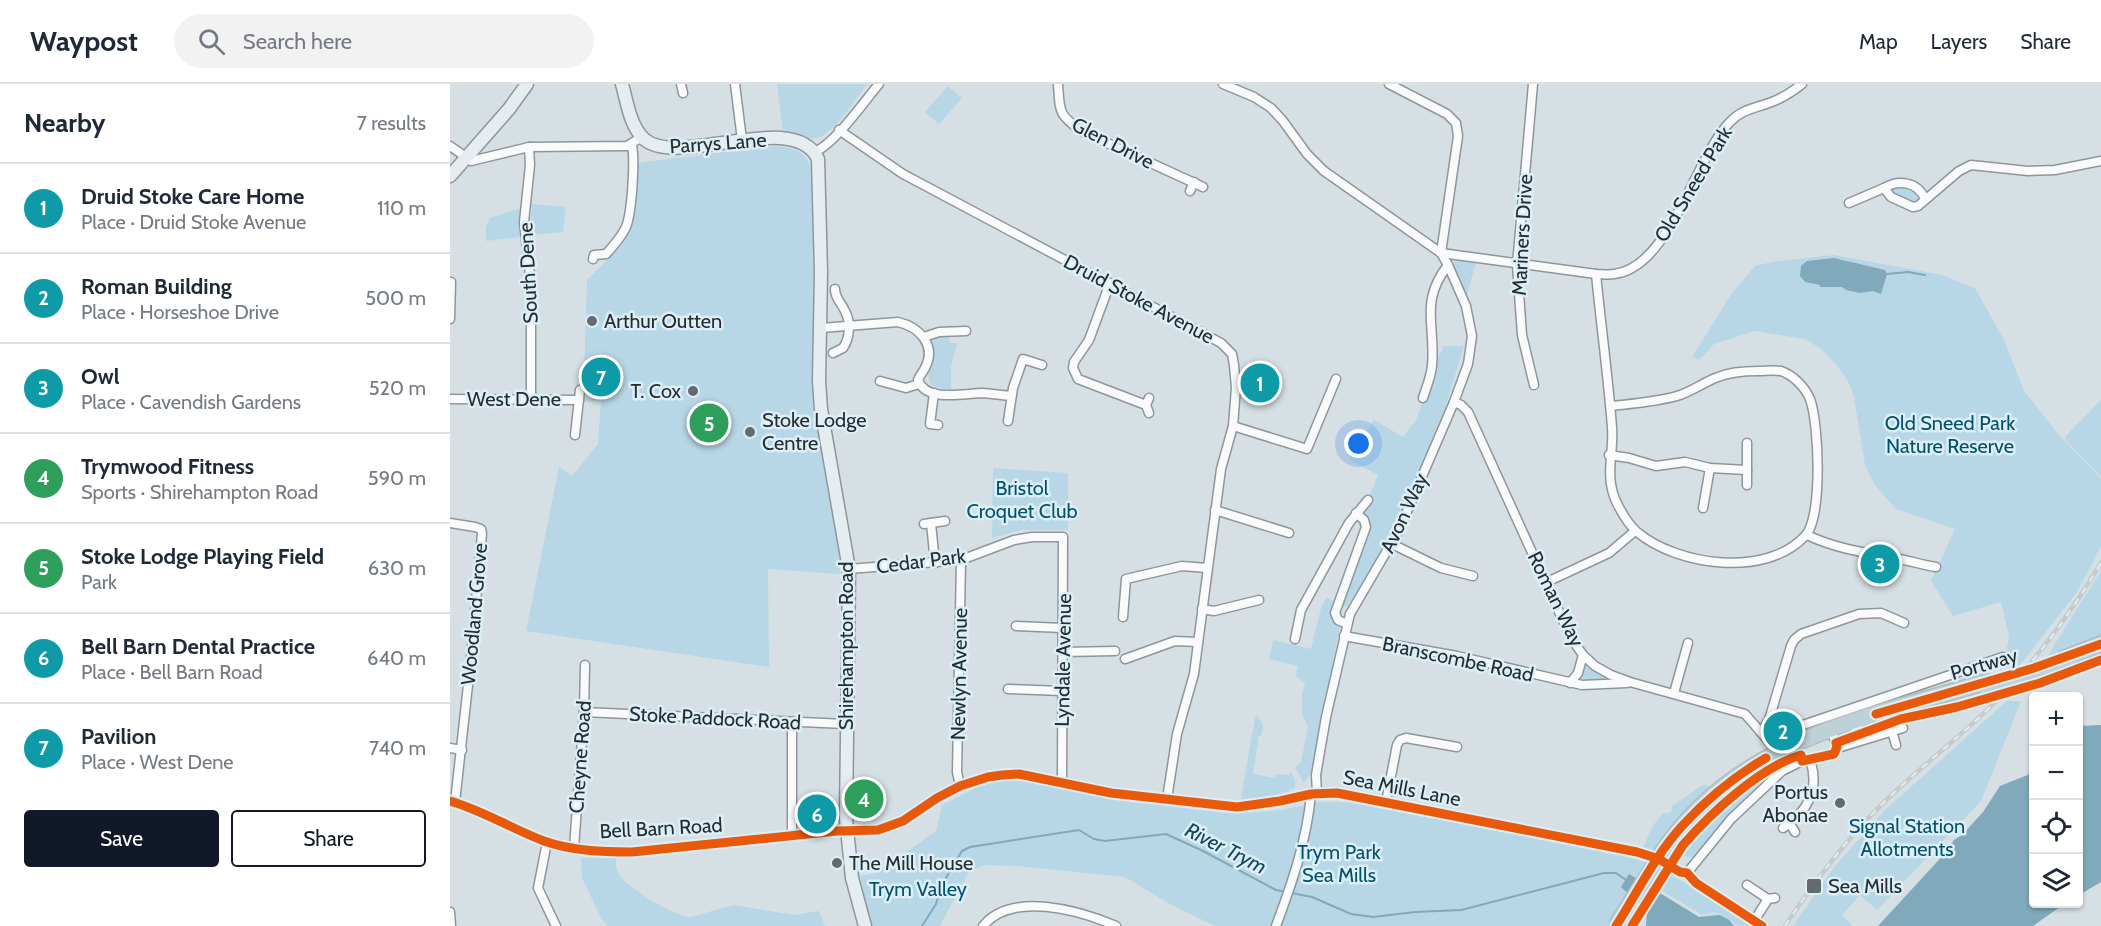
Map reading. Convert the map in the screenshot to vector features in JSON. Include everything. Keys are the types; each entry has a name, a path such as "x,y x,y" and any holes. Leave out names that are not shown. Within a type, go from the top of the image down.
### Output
{"highway":[{"name":"Portway","path":"2067,662 2101,644"},
{"name":"Portway","path":"1616,926 1668,852 1708,810 1775,761 1798,749 1837,745 1859,728 1987,686 2101,654"},
{"name":"Portway","path":"1626,926 1682,826 1733,779 1772,755 1824,729 1987,686"}],"main road":[{"path":"450,176 509,109 527,84"},
{"name":"Parrys Lane","path":"622,84 637,141 662,148 790,138 800,141 815,152"},
{"name":"Shirehampton Road","path":"815,152 820,168 821,409 849,569 846,724 847,832 852,878 865,926"}],"street":[{"path":"735,84 742,140"},
{"path":"815,152 839,130 879,84"},
{"name":"Glen Drive","path":"1058,84 1060,110 1066,120 1081,131 1203,187"},
{"path":"1223,84 1254,97 1271,108 1307,154 1324,171 1441,253 1458,130 1453,119 1447,114 1389,84"},
{"name":"Mariners Drive","path":"1533,84 1517,265 1522,335 1534,385"},
{"name":"Old Sneed Park","path":"1441,253 1596,274 1623,272 1643,260 1665,234 1717,140 1729,123 1743,110 1784,97 1802,84"},
{"name":"Druid Stoke Avenue","path":"839,130 903,174 1221,343 1232,354 1236,388 1233,426 1221,469 1194,674 1177,734 1167,799"},
{"path":"450,146 471,161 529,147 637,141 627,224 620,240 606,254 594,255 593,260"},
{"name":"South Dene","path":"529,147 530,165 524,222 531,284 531,398"},
{"path":"1884,188 1891,197 1908,207 1918,206 1959,171 1971,165 2028,171 2055,170 2101,161"},
{"path":"1190,191 1194,182"},
{"path":"1849,202 1891,184 1906,183 1920,190 1925,199"},
{"name":"Avon Way","path":"1276,926 1289,894 1309,815 1326,717 1347,624 1359,596 1392,544 1454,402 1468,364 1472,336 1466,306 1441,253"},
{"path":"1423,398 1432,366 1430,303 1438,281 1448,265"},
{"path":"1596,274 1610,406 1612,439 1609,478 1614,497 1635,531 1664,548 1701,562 1736,562 1778,556 1807,535 1812,526 1817,488 1814,418 1810,399 1804,388 1793,378 1780,371 1746,372 1721,376 1679,395 1639,404 1610,406"},
{"path":"450,319 453,281"},
{"path":"1110,283 1089,340 1074,362 1075,374 1078,380 1148,405"},
{"path":"833,353 843,348 847,342 848,326 847,315 835,297 835,289"},
{"path":"820,328 898,322 909,325 924,337 929,350 927,364 918,378 919,384"},
{"path":"924,337 939,332 953,335 966,331"},
{"path":"1008,422 1011,396 1023,359 1042,365"},
{"path":"1233,426 1307,449 1336,379"},
{"path":"880,381 906,388 919,384 934,393 948,395 984,393 1011,396"},
{"path":"934,393 930,424 938,425"},
{"name":"West Dene","path":"450,399 579,395 575,435"},
{"name":"Roman Way","path":"1454,402 1468,412 1571,638 1583,655 1595,666 1630,682 1745,714 1761,732"},
{"path":"1747,443 1747,484"},
{"path":"1609,455 1656,466 1685,462 1710,468 1747,470"},
{"path":"1704,508 1710,468"},
{"path":"1295,639 1301,610 1356,513 1368,500"},
{"path":"1215,510 1290,532"},
{"path":"1347,624 1338,620 1335,613 1366,527 1364,520 1356,513"},
{"path":"935,563 927,523 945,521"},
{"name":"Woodland Grove","path":"450,524 475,527 481,529 482,533 462,750 453,801"},
{"path":"1546,582 1609,553 1635,531"},
{"path":"1807,535 1816,540 1867,554 1900,559 1930,569"},
{"name":"Cedar Park","path":"849,569 961,561 1014,540 1032,537 1063,537"},
{"name":"Lyndale Avenue","path":"1062,783 1063,537"},
{"path":"1392,544 1441,568 1473,576"},
{"name":"Newlyn Avenue","path":"960,786 957,772 961,561"},
{"path":"1123,617 1126,579 1136,573 1182,566 1207,568"},
{"path":"1202,609 1251,607 1259,600"},
{"path":"1772,755 1761,732 1769,720 1791,646 1797,637 1850,617 1869,613 1881,613 1904,623"},
{"path":"1016,626 1026,630 1062,628"},
{"name":"Branscombe Road","path":"1344,636 1456,656 1570,683 1593,686 1630,682"},
{"path":"1129,655 1175,641 1198,642"},
{"path":"1674,693 1688,643"},
{"path":"1063,652 1110,649"},
{"path":"1570,683 1578,673 1583,655"},
{"path":"1769,720 1797,727 2003,657"},
{"name":"Cheyne Road","path":"574,848 584,712 585,665"},
{"path":"1008,689 1018,693 1062,690"},
{"name":"Stoke Paddock Road","path":"584,712 846,724"},
{"path":"792,723 792,836"},
{"path":"1687,873 1711,841 1782,771 1837,745 1903,728"},
{"path":"1892,731 1896,745"},
{"path":"1386,802 1397,745 1400,740 1406,738 1453,744"},
{"path":"450,748 462,750"},
{"path":"1790,828 1813,791 1815,778 1806,761"},
{"name":"Sea Mills Lane","path":"847,832 878,830 895,825 960,786 988,777 1019,774 1110,793 1224,806 1250,806 1312,794 1337,793 1637,852 1659,859 1680,872 1687,873 1696,883 1758,923"},
{"name":"Bell Barn Road","path":"453,801 547,842 574,848 612,852 847,832"},
{"path":"547,842 538,888 556,926"},
{"path":"1747,885 1771,899 1758,923"},
{"path":"983,926 994,915 1007,909 1032,906 1063,909 1112,925"},
{"path":"450,912 451,926"}],"green space":[{"path":"777,84 867,84 830,130 812,138 783,133"},
{"path":"948,86 962,98 939,124 925,112"},
{"path":"775,146 798,151 806,158 811,169 814,276 812,383 838,543 840,574 768,569 769,667 526,631 559,467 572,476 598,444 601,401 583,402 587,280 620,247 629,229 636,163"},
{"path":"1896,187 1914,192 1918,197 1917,202 1913,205 1891,192"},
{"path":"532,204 566,207 563,232 530,235"},
{"path":"521,208 521,237 486,241 486,227 490,218"},
{"name":"Old Sneed Park Nature Reserve","path":"1834,255 1942,275 1975,288 2004,340 2024,391 2059,435 2101,479 2101,547 2077,592 2020,665 2007,668 2004,663 2009,637 2001,602 1953,616 1931,581 1955,529 1896,509 1874,484 1865,465 1854,397 1848,381 1820,348 1805,339 1754,331 1714,344 1699,360 1692,357 1732,293 1755,266"},
{"path":"1456,259 1476,262 1466,298 1452,267"},
{"path":"948,335 950,343 957,343 951,367 951,389 938,388 929,379 934,347 932,338"},
{"path":"1444,346 1464,346 1444,411 1391,536 1377,562 1347,606 1342,607 1339,604 1369,524 1363,512 1378,475 1349,459 1374,420 1403,437 1417,419 1436,361"},
{"path":"2101,400 2101,477 2064,438"},
{"name":"Bristol Croquet Club","path":"993,468 1068,473 1068,530 1021,530 992,538"},
{"path":"2101,571 2101,635 2070,651 2048,655"},
{"path":"1327,597 1333,601 1332,611 1340,626 1313,770 1304,783 1295,767 1301,762 1308,727 1302,714 1302,695 1305,683 1296,676 1298,666 1269,659 1273,640 1311,649 1321,608"},
{"path":"1584,664 1614,680 1581,681 1579,677"},
{"name":"Signal Station Allotments","path":"2007,701 2021,701 1981,801 1877,910 1860,895 1842,915 1853,926 1793,926 1835,866 1885,810"},
{"path":"1258,716 1263,725 1253,774 1275,778 1276,774 1289,775 1291,771 1295,787 1276,795 1241,799 1255,717"},
{"path":"1777,768 1778,770 1723,822 1695,858 1678,855 1723,807 1749,786"},
{"name":"Trym Park Sea Mills","path":"1013,780 1060,787 1123,801 1235,814 1282,810 1319,802 1347,802 1617,854 1649,863 1639,881 1699,917 1717,914 1725,916 1715,912 1702,915 1659,889 1669,873 1753,926 1738,926 1730,920 1734,926 1684,926 1650,899 1646,926 1647,912 1629,895 1610,926 1215,926 1168,903 1125,877 986,865 969,871 940,926 871,926 860,876 877,873 936,831 942,805 986,783"},
{"path":"1703,785 1713,790 1654,854 1643,848 1652,827 1662,814 1671,812 1672,806"},
{"name":"Trym Valley","path":"581,858 616,858 618,873 633,888 653,902 684,916 691,917 733,905 794,915 819,911 825,926 608,926 602,920 582,878"}],"shaded area":[{"path":"1834,258 1885,270 1887,274 1881,294 1873,291 1860,293 1842,287 1820,287 1820,285 1805,282 1800,276 1801,266 1807,261"},
{"path":"2101,725 2101,882 2083,893 2083,746 2083,726"},
{"path":"2029,774 2029,908 2058,908 2033,926 1878,926 1947,851 1954,840 1962,835 1983,812 2000,786"},
{"path":"1629,874 1699,917 1720,915 1734,926 1646,926 1647,912 1621,887"}],"waterway":[{"path":"1887,274 1908,272 1925,275"},
{"name":"River Trym","path":"922,926 936,904 941,886 962,851 970,847 1079,830 1094,839 1105,841 1166,834 1276,890 1312,897 1351,914 1373,917 1461,910 1604,873 1616,873 1626,880"}],"railway":[{"path":"1785,926 1823,871 1851,837 1909,779 1979,718 2036,657 2101,563"}],"cycle path":[{"path":"1876,714 2034,668 2101,644"},
{"path":"1632,926 1683,845 1737,792 1769,770 1801,755 1802,761 1834,754 1836,743 1901,719 1957,707 2040,683 2101,660"},
{"path":"1616,926 1655,861 1673,836 1722,788 1766,758"},
{"path":"450,801 474,809 544,841 565,847 632,852 837,831 878,830 903,821 937,798 960,786 1002,775 1019,774 1111,793 1237,807 1311,794 1337,793 1637,852 1659,859 1680,872 1687,873 1696,883 1762,926"}],"place":[{"name":"Arthur Outten","path":"592,321"},
{"name":"Pavilion","path":"601,377"},
{"name":"Druid Stoke Care Home","path":"1260,383"},
{"name":"T. Cox","path":"693,391"},
{"name":"Stoke Lodge Playing Field","path":"709,423"},
{"name":"Stoke Lodge Centre","path":"750,432"},
{"name":"Owl","path":"1880,564"},
{"name":"Roman Building","path":"1783,731"},
{"name":"Trymwood Fitness","path":"864,799"},
{"name":"Portus Abonae","path":"1840,803"},
{"name":"Bell Barn Dental Practice","path":"817,814"},
{"name":"The Mill House","path":"837,863"},
{"name":"Sea Mills","path":"1814,886"}]}
